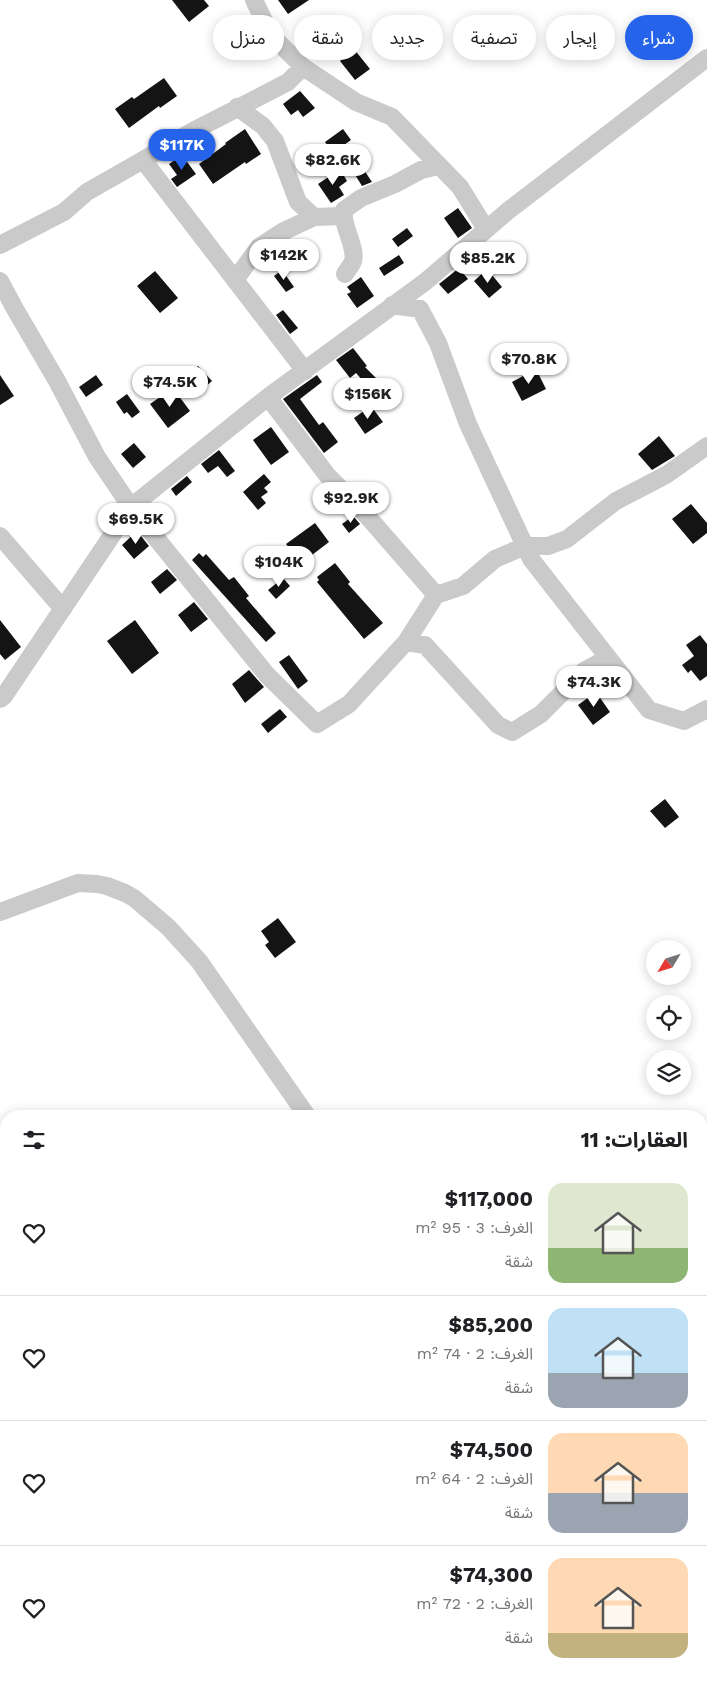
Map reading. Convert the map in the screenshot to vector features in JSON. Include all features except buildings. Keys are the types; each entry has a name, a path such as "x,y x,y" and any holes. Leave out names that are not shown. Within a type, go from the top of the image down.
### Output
{"street":[{"path":"254,0 271,35 303,67 356,102 392,116 460,187 486,229"},
{"path":"0,698 4,696 131,507 268,398 425,282 509,210 707,58"},
{"path":"0,245 64,212 87,192 192,130 288,82 303,67"},
{"path":"237,107 263,126 275,141 298,202 314,217"},
{"path":"143,160 305,371"},
{"path":"345,274 353,261 353,254 342,216 344,210 361,198 395,184 421,170 439,166"},
{"path":"235,280 259,247 282,232 314,217 342,216"},
{"path":"0,281 14,309 57,381 97,458 131,507 267,676 317,724 349,704 406,642 436,594 463,586 495,559 525,546 548,546 567,539 616,501 666,475 707,446"},
{"path":"425,282 420,309 438,343 468,424 531,559 649,710 684,721 707,709"},
{"path":"392,305 420,309"},
{"path":"268,398 327,475 362,510 436,594"},
{"path":"3,546 63,609"},
{"path":"406,642 425,645 498,725 512,732 541,714 584,671 608,658"},
{"path":"0,912 78,883 107,886 134,898 168,927 199,961 303,1110"}]}
